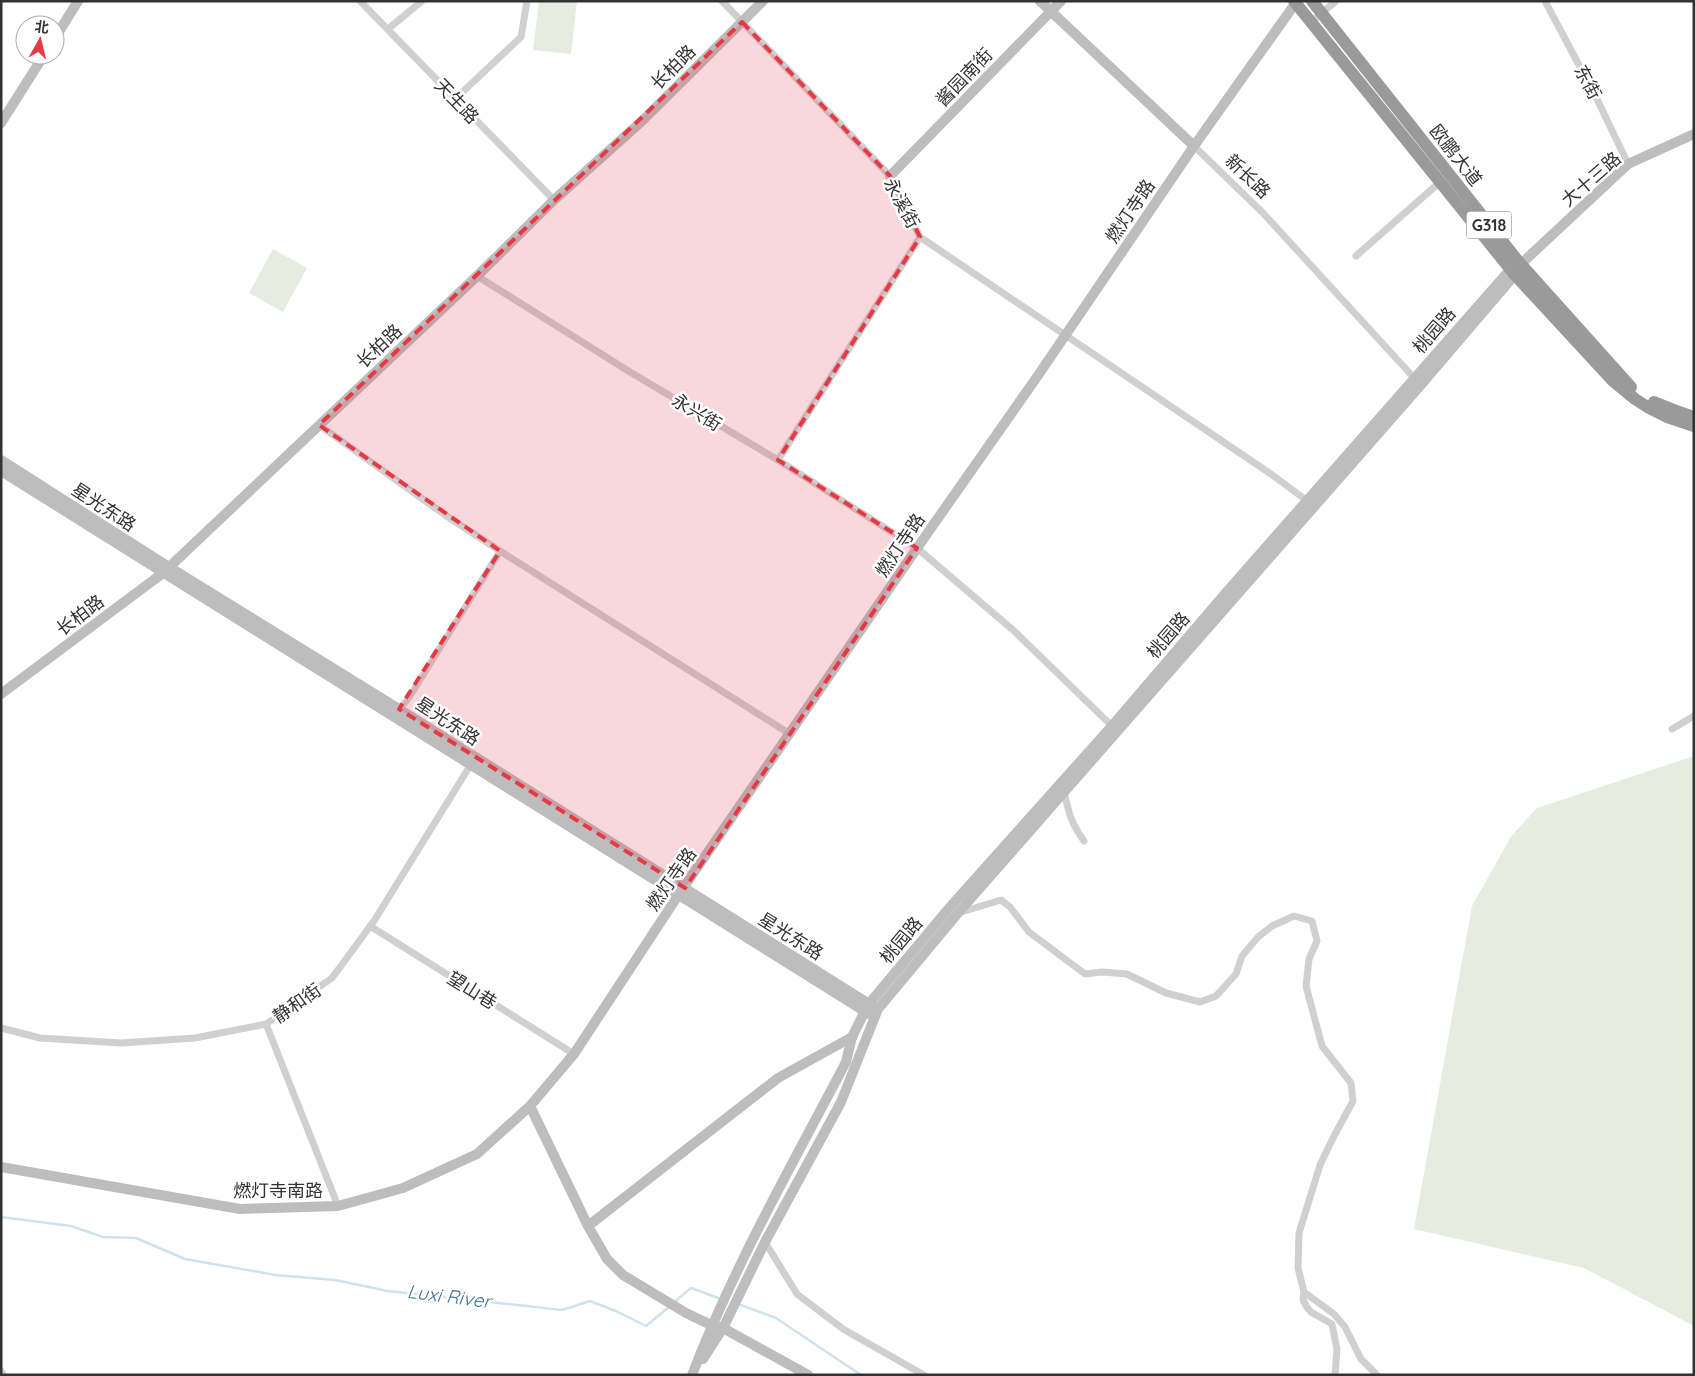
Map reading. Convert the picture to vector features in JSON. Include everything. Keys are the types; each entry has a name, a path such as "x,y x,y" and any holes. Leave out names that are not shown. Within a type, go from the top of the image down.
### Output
{"highway":[{"name":"欧鹏大道","path":"1312,1 1517,267"},
{"name":"欧鹏大道","path":"1296,2 1440,182 1517,267 1633,389 1664,407 1694,417"},
{"name":"G318","path":"1517,267 1621,389 1655,411 1694,426"}],"street":[{"path":"65,22 78,1"},
{"name":"天生路","path":"360,1 554,200"},
{"path":"388,29 422,1"},
{"path":"455,99 521,37 527,1"},
{"name":"永溪街","path":"722,1 890,176 920,237 1310,503"},
{"name":"长柏路","path":"1,694 166,570 477,276 554,200 642,121 763,1"},
{"name":"新长路","path":"1040,1 1263,213 1417,382"},
{"name":"酱园南街","path":"890,176 1061,1"},
{"path":"1311,22 1336,1"},
{"name":"东街","path":"1545,1 1597,99 1628,164"},
{"name":"燃灯寺路","path":"530,1106 574,1054 682,891 917,548 1194,146 1296,2"},
{"path":"1,123 38,65"},
{"name":"大十三路","path":"1517,267 1628,164 1694,134"},
{"path":"1356,256 1440,182"},
{"path":"778,460 920,237"},
{"name":"桃园路","path":"693,1375 720,1307 846,1062 852,1037 871,1010 950,907 1115,729 1517,267"},
{"name":"永兴街","path":"477,276 630,372 778,460 917,548 1013,630 1115,729"},
{"path":"319,425 445,515 790,734"},
{"name":"星光东路","path":"1,460 166,570 871,1010"},
{"name":"星光东路","path":"1,470 399,709 473,761"},
{"path":"399,709 408,699 500,551"},
{"path":"1672,729 1694,716"},
{"path":"693,1375 723,1328 764,1242 841,1102 871,1010 1064,792 1115,729"},
{"name":"静和街","path":"1,1028 40,1038 121,1043 195,1038 266,1024 332,978 370,926 473,761"},
{"path":"1064,792 1069,817 1084,841"},
{"path":"958,913 1001,900 1010,907 1029,932 1085,974 1102,972 1127,974 1166,993 1200,1002 1216,996 1236,974 1242,956 1258,937 1272,926 1294,916 1312,921 1317,941 1310,959 1306,986 1322,1046 1351,1083 1353,1101 1320,1165 1299,1233 1298,1268 1304,1292 1303,1299 1306,1306 1312,1312 1332,1324 1336,1349 1335,1375"},
{"name":"望山巷","path":"370,926 574,1054"},
{"path":"266,1024 338,1206"},
{"path":"588,1226 778,1078 852,1037"},
{"path":"530,1106 588,1226 607,1259 623,1275 686,1313 711,1326 723,1328 808,1375"},
{"name":"燃灯寺南路","path":"1,1168 240,1209 338,1206 403,1188 477,1154 530,1106"},
{"path":"764,1242 797,1294 843,1330 924,1375"},
{"path":"1304,1292 1334,1314 1345,1327 1361,1359 1377,1375"}],"highlighted area":[{"path":"742,22 890,176 920,237 778,460 917,548 685,888 399,709 500,551 319,425"}],"shaded area":[{"path":"539,1 577,1 571,54 533,50"},
{"path":"273,249 307,268 283,312 249,293"},
{"path":"1694,756 1694,1326 1584,1268 1414,1229 1472,906 1512,835 1537,808"}],"waterway":[{"name":"Luxi River","path":"1,1217 71,1226 103,1237 136,1238 185,1259 276,1275 335,1280 388,1291 562,1310 590,1301 646,1326 669,1307"},
{"name":"Luxi River","path":"673,1303 691,1288 721,1299"},
{"name":"Luxi River","path":"738,1304 776,1318 861,1375"}]}
